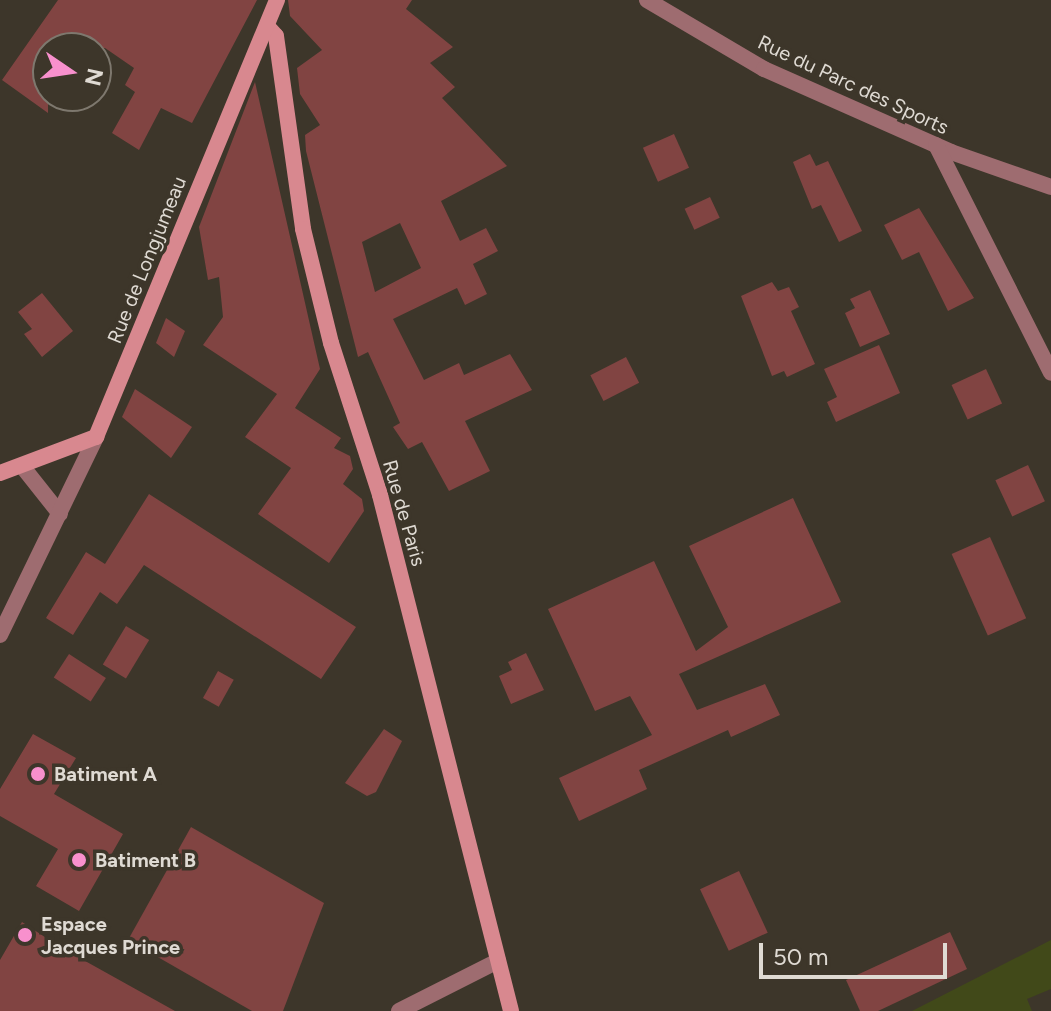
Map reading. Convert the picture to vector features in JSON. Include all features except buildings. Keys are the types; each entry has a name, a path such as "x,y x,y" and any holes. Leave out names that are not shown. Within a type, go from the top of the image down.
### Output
{"street":[{"name":"Rue de Longjumeau","path":"96,437 277,0"},
{"name":"Rue du Parc des Sports","path":"647,0 764,69 936,145 1051,187"},
{"name":"Rue de Paris","path":"267,26 276,36 303,229 328,329 384,509 511,1011"},
{"path":"936,145 1051,373"},
{"path":"0,473 96,437"},
{"path":"0,635 96,437"},
{"path":"22,466 60,514"},
{"path":"399,1011 498,961"}],"green space":[{"path":"1051,940 1051,989 1027,999 1032,1011 912,1011"}],"place":[{"name":"Batiment A","path":"38,774"},
{"name":"Batiment B","path":"79,860"},
{"name":"Espace Jacques Prince","path":"25,935"}]}
